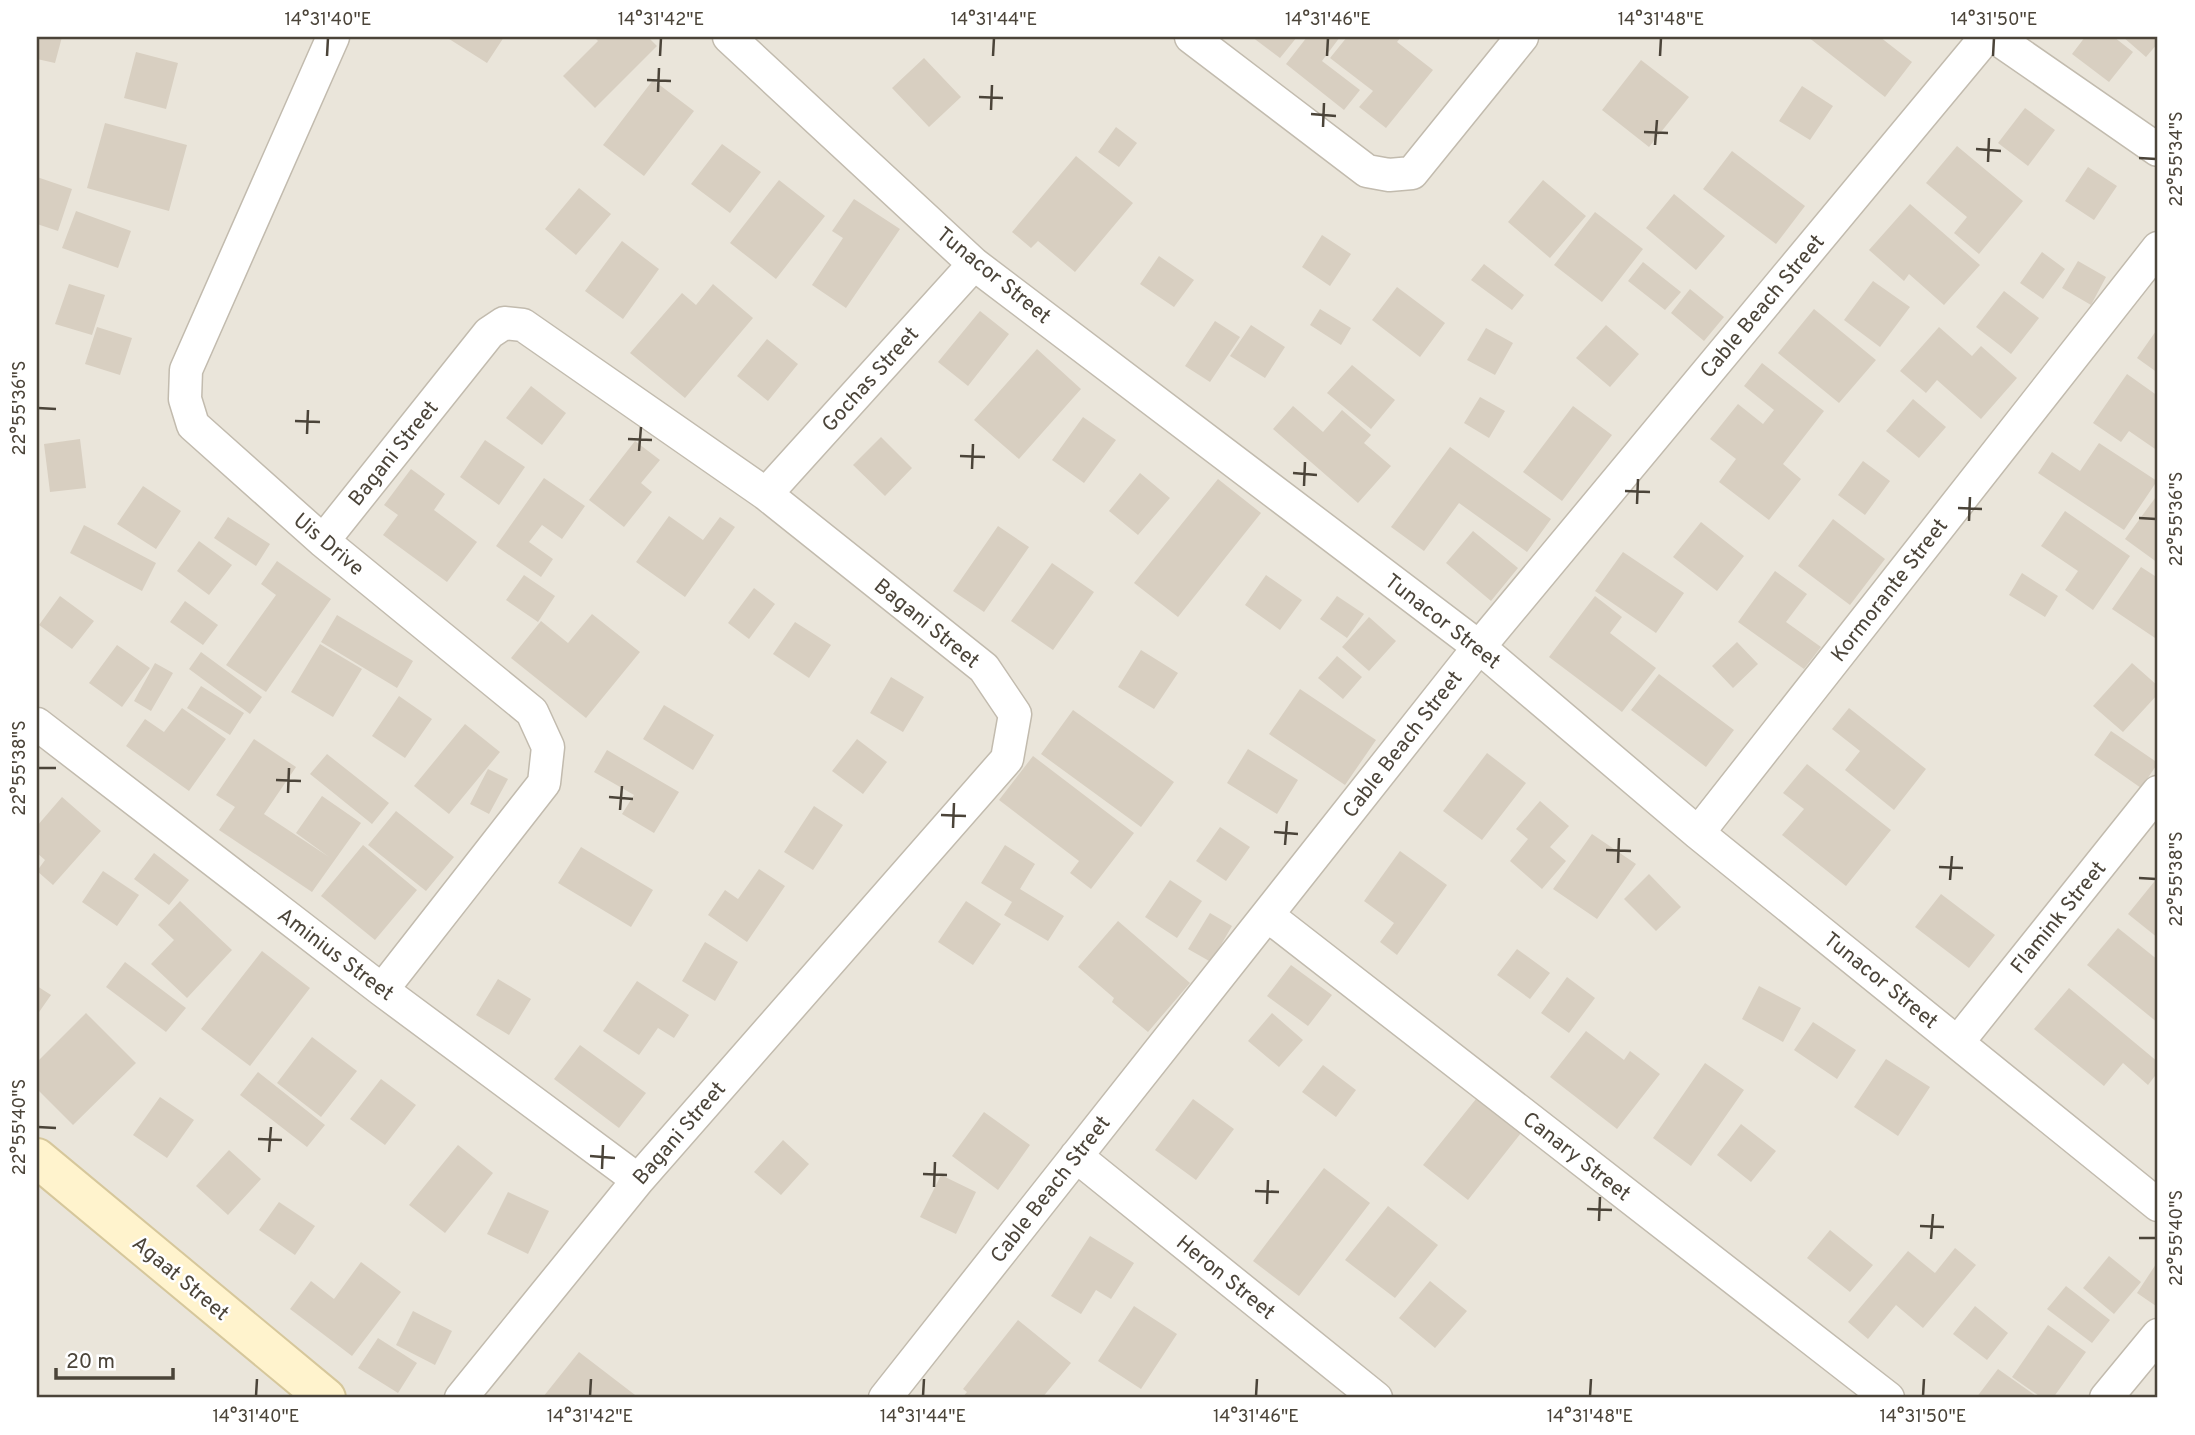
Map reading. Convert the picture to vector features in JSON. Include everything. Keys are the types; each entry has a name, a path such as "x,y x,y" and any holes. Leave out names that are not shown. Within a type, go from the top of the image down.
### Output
{"street":[{"name":"Uis Drive","path":"333,37 186,370 185,399 193,425 323,541 532,712 548,747 544,783 382,990"},
{"path":"1191,37 1367,171 1389,175 1412,173 1522,37"},
{"name":"Cable Beach Street","path":"885,1398 1479,647 1986,37"},
{"path":"1995,37 2158,150"},
{"name":"Tunacor Street","path":"740,40 974,264 1479,647 1698,833 2158,1205"},
{"name":"Kormorante Street","path":"1698,833 2158,248"},
{"name":"Gochas Street","path":"766,494 974,264"},
{"name":"Bagani Street","path":"323,541 489,333 504,323 523,325 766,494 984,668 1015,714 1007,759 638,1180 461,1398"},
{"name":"Aminius Street","path":"37,724 382,990 638,1180"},
{"name":"Flamink Street","path":"1958,1042 2158,792"},
{"name":"Canary Street","path":"1267,915 1888,1398"},
{"name":"Heron Street","path":"1076,1156 1376,1398"},
{"name":"Agaat Street","path":"38,1161 326,1398"},
{"path":"2106,1398 2158,1335"}],"shaded area":[{"path":"37,37 2158,37 2158,1398 37,1398"}],"building":[{"path":"37,37 62,37 55,63 37,59"},
{"path":"446,37 504,37 487,63"},
{"path":"594,37 648,37 657,46 595,108 563,76 598,41"},
{"path":"1252,37 1297,37 1280,58"},
{"path":"1307,37 1340,37 1322,61 1360,90 1344,110 1286,64"},
{"path":"1347,37 1401,37 1397,42 1433,70 1386,128 1359,107 1373,91 1330,58"},
{"path":"1808,37 1880,37 1912,62 1885,97"},
{"path":"2085,37 2114,37 2133,52 2109,82 2072,54"},
{"path":"2123,37 2158,37 2158,43 2146,57"},
{"path":"136,52 178,63 166,109 124,98"},
{"path":"924,58 961,97 929,127 892,88"},
{"path":"1641,60 1689,97 1649,147 1602,110"},
{"path":"653,80 694,111 644,176 603,145"},
{"path":"1802,86 1833,106 1810,140 1779,121"},
{"path":"2025,108 2055,130 2028,166 1998,143"},
{"path":"105,123 187,145 169,211 87,188"},
{"path":"1116,127 1137,143 1119,167 1098,152"},
{"path":"722,144 761,172 730,213 691,184"},
{"path":"1957,146 2023,201 1979,254 1954,233 1967,217 1926,183"},
{"path":"1732,151 1805,206 1776,244 1703,189"},
{"path":"1076,156 1133,203 1075,272 1038,241 1031,248 1012,232"},
{"path":"2088,167 2117,186 2094,220 2065,201"},
{"path":"37,177 72,189 58,231 37,224"},
{"path":"779,180 825,216 776,279 730,243"},
{"path":"1543,180 1586,216 1550,258 1508,222"},
{"path":"579,188 611,214 576,255 545,229"},
{"path":"1674,194 1725,236 1696,270 1646,228"},
{"path":"854,199 900,229 846,308 812,285 843,238 832,231"},
{"path":"1910,204 1980,265 1944,305 1909,274 1904,281 1869,250"},
{"path":"76,211 131,231 118,268 62,248"},
{"path":"1595,212 1643,249 1602,302 1554,265"},
{"path":"1322,235 1351,254 1330,286 1302,267"},
{"path":"622,241 659,269 623,319 585,291"},
{"path":"2042,252 2065,269 2043,299 2020,283"},
{"path":"1159,256 1194,280 1174,307 1140,284"},
{"path":"2078,261 2106,277 2091,305 2062,288"},
{"path":"1643,262 1681,292 1665,310 1628,281"},
{"path":"1484,264 1524,295 1512,310 1471,280"},
{"path":"1873,281 1910,307 1880,347 1844,320"},
{"path":"69,284 105,295 92,335 55,324"},
{"path":"713,284 753,318 685,398 630,353 682,293 696,305"},
{"path":"1397,287 1445,323 1420,357 1372,320"},
{"path":"1690,289 1724,317 1704,341 1671,313"},
{"path":"2004,291 2039,318 2011,354 1976,327"},
{"path":"1320,309 1351,328 1341,345 1310,325"},
{"path":"1814,309 1876,360 1839,403 1778,353"},
{"path":"980,311 1009,334 968,386 938,362"},
{"path":"1215,321 1240,337 1210,382 1185,366"},
{"path":"1251,325 1285,347 1265,378 1230,356"},
{"path":"1606,325 1639,354 1610,387 1576,358"},
{"path":"97,327 132,338 120,375 85,364"},
{"path":"1939,327 1972,356 1981,346 2017,378 1981,419 1937,380 1926,393 1900,371"},
{"path":"1486,328 1513,343 1495,375 1467,360"},
{"path":"2158,328 2158,373 2137,358"},
{"path":"767,339 798,364 768,401 737,376"},
{"path":"1037,349 1081,389 1019,459 974,420"},
{"path":"1762,363 1824,411 1783,464 1801,479 1769,520 1719,482 1736,459 1710,439 1738,404 1763,424 1774,410 1744,386"},
{"path":"1352,365 1395,400 1371,429 1327,393"},
{"path":"2127,374 2158,396 2158,451 2129,431 2121,442 2093,423"},
{"path":"531,386 566,413 542,445 506,418"},
{"path":"1480,397 1505,411 1489,438 1464,423"},
{"path":"1913,399 1946,427 1919,458 1886,431"},
{"path":"1293,406 1323,432 1342,410 1371,435 1364,443 1391,466 1358,503 1273,429"},
{"path":"1573,406 1612,435 1562,501 1523,472"},
{"path":"1083,417 1116,440 1084,483 1052,460"},
{"path":"881,437 912,468 885,496 853,465"},
{"path":"80,439 86,488 50,492 44,444"},
{"path":"485,440 525,467 499,505 460,477"},
{"path":"635,441 660,460 641,483 652,492 624,527 589,500"},
{"path":"2099,443 2157,481 2124,530 2038,473 2052,452 2080,471"},
{"path":"1450,447 1551,519 1527,552 1459,503 1424,551 1391,527"},
{"path":"1863,461 1890,481 1865,515 1838,495"},
{"path":"411,469 445,494 434,510 477,542 447,582 383,535 398,515 384,505"},
{"path":"1140,473 1170,498 1138,535 1109,511"},
{"path":"544,478 585,506 562,539 542,525 529,542 553,559 541,577 496,546"},
{"path":"1218,479 1261,513 1178,617 1134,583"},
{"path":"143,486 181,511 156,549 117,524"},
{"path":"2158,494 2158,563 2125,539"},
{"path":"2065,511 2130,556 2093,610 2065,590 2078,571 2041,546"},
{"path":"669,516 703,540 720,517 735,527 685,597 636,562"},
{"path":"228,517 270,544 256,566 214,538"},
{"path":"1833,519 1885,559 1850,605 1798,566"},
{"path":"1701,522 1744,556 1717,591 1673,557"},
{"path":"84,525 156,563 142,591 70,553"},
{"path":"998,526 1029,547 984,612 953,591"},
{"path":"1473,531 1518,568 1491,601 1446,563"},
{"path":"199,541 232,565 209,595 177,571"},
{"path":"1623,552 1684,593 1656,633 1595,591"},
{"path":"277,561 331,599 266,692 226,665 276,595 261,584"},
{"path":"1052,563 1094,592 1053,650 1011,621"},
{"path":"2141,567 2158,578 2158,640 2112,609"},
{"path":"1775,571 1807,594 1786,622 1821,647 1804,669 1738,622"},
{"path":"2022,573 2058,596 2045,617 2009,595"},
{"path":"524,575 555,596 538,622 506,600"},
{"path":"1266,575 1302,600 1280,630 1245,605"},
{"path":"754,588 775,604 749,639 728,623"},
{"path":"60,596 94,621 72,649 39,625"},
{"path":"1337,596 1364,614 1347,638 1320,619"},
{"path":"1595,596 1622,617 1610,633 1656,668 1622,712 1549,657"},
{"path":"185,601 218,625 203,645 170,622"},
{"path":"592,614 640,652 586,718 511,658 541,621 568,643"},
{"path":"337,615 413,661 397,688 321,642"},
{"path":"1369,617 1396,641 1369,671 1342,647"},
{"path":"795,622 831,645 809,678 773,654"},
{"path":"1737,642 1758,664 1733,688 1712,666"},
{"path":"320,644 362,669 333,717 291,692"},
{"path":"117,645 150,668 122,707 89,683"},
{"path":"1141,650 1178,673 1154,709 1118,687"},
{"path":"201,652 262,697 250,714 189,669"},
{"path":"1337,656 1362,677 1343,699 1318,678"},
{"path":"155,663 173,673 151,711 134,701"},
{"path":"2132,663 2158,686 2158,694 2123,732 2093,706"},
{"path":"1659,674 1734,730 1706,767 1631,710"},
{"path":"891,677 924,697 903,732 870,713"},
{"path":"201,686 244,713 230,735 187,708"},
{"path":"1300,689 1376,740 1345,785 1269,734"},
{"path":"399,696 432,719 405,758 372,736"},
{"path":"664,705 714,735 693,770 643,739"},
{"path":"182,708 226,739 189,791 126,746 145,719 164,732"},
{"path":"1849,708 1926,769 1894,810 1845,770 1860,751 1832,729"},
{"path":"1073,710 1174,782 1141,827 1041,754"},
{"path":"465,724 500,752 449,814 414,786"},
{"path":"2111,731 2158,763 2141,788 2094,755"},
{"path":"254,739 296,767 264,814 329,857 296,833 322,796 361,823 312,892 219,830 235,807 216,795"},
{"path":"857,739 887,762 863,794 832,771"},
{"path":"1248,749 1298,780 1277,814 1227,783"},
{"path":"607,750 679,792 654,833 622,814 634,795 594,772"},
{"path":"1487,753 1526,783 1482,840 1443,811"},
{"path":"327,754 389,803 372,824 310,774"},
{"path":"1033,756 1134,833 1091,889 1070,873 1079,861 999,800"},
{"path":"1807,764 1891,830 1846,886 1782,835 1804,809 1783,793"},
{"path":"488,769 508,779 489,814 470,804"},
{"path":"62,797 101,831 53,885 37,871 45,860 37,853 37,826"},
{"path":"1540,801 1569,826 1550,847 1566,861 1542,889 1510,861 1528,839 1516,829"},
{"path":"814,806 843,825 813,870 784,852"},
{"path":"396,811 454,857 426,891 368,845"},
{"path":"1220,827 1250,847 1226,881 1196,861"},
{"path":"1592,834 1636,864 1597,919 1553,889"},
{"path":"363,845 417,890 375,940 321,896"},
{"path":"1005,845 1035,864 1020,889 1064,916 1048,941 1004,915 1012,902 981,883"},
{"path":"581,847 653,890 631,927 558,883"},
{"path":"1400,851 1447,885 1397,955 1380,942 1394,923 1364,901"},
{"path":"154,853 189,880 169,905 134,879"},
{"path":"759,869 785,886 747,942 708,915 725,890 738,899"},
{"path":"103,871 139,895 117,926 82,902"},
{"path":"1649,874 1681,907 1656,931 1624,899"},
{"path":"2158,877 2158,938 2128,914"},
{"path":"1170,880 1202,901 1177,938 1145,917"},
{"path":"1941,894 1995,935 1969,968 1915,927"},
{"path":"180,901 232,950 187,998 151,964 174,940 158,925"},
{"path":"966,901 1001,924 973,965 938,942"},
{"path":"1210,913 1232,926 1211,962 1188,949"},
{"path":"1118,921 1190,983 1148,1032 1112,1002 1114,998 1078,967"},
{"path":"2118,928 2158,960 2158,1023 2087,965"},
{"path":"705,942 738,962 715,1001 682,981"},
{"path":"1517,949 1550,973 1530,999 1497,975"},
{"path":"262,951 310,988 250,1066 201,1029"},
{"path":"125,962 186,1008 166,1032 106,987"},
{"path":"1291,965 1332,995 1308,1026 1267,996"},
{"path":"1567,977 1595,998 1569,1033 1541,1013"},
{"path":"498,979 531,999 509,1035 476,1015"},
{"path":"637,981 689,1015 674,1038 658,1028 639,1055 603,1031"},
{"path":"37,986 51,995 37,1015"},
{"path":"1759,986 1801,1008 1783,1042 1742,1019"},
{"path":"2069,988 2158,1062 2158,1072 2148,1085 2123,1063 2104,1086 2034,1029"},
{"path":"86,1013 136,1063 73,1125 37,1089 37,1062"},
{"path":"1272,1013 1303,1040 1279,1067 1248,1041"},
{"path":"1813,1022 1856,1050 1837,1079 1794,1050"},
{"path":"1586,1031 1624,1060 1630,1051 1660,1074 1617,1129 1550,1077"},
{"path":"312,1037 357,1071 321,1117 277,1083"},
{"path":"580,1045 646,1093 619,1128 554,1079"},
{"path":"1886,1059 1930,1087 1898,1136 1854,1107"},
{"path":"1705,1063 1744,1090 1691,1166 1653,1138"},
{"path":"1323,1065 1356,1090 1336,1117 1302,1092"},
{"path":"258,1072 325,1125 307,1147 240,1095"},
{"path":"381,1079 416,1105 385,1145 350,1119"},
{"path":"160,1097 194,1120 167,1158 133,1135"},
{"path":"1193,1099 1234,1129 1196,1180 1155,1150"},
{"path":"1476,1099 1521,1133 1468,1200 1423,1165"},
{"path":"984,1112 1030,1145 998,1190 952,1156"},
{"path":"1741,1124 1776,1151 1751,1182 1717,1155"},
{"path":"783,1140 809,1164 781,1195 754,1172"},
{"path":"458,1145 493,1173 445,1233 409,1205"},
{"path":"229,1150 261,1179 228,1215 196,1186"},
{"path":"1324,1168 1370,1203 1299,1296 1253,1261"},
{"path":"941,1175 976,1192 956,1234 920,1217"},
{"path":"508,1192 549,1211 528,1254 487,1234"},
{"path":"279,1202 315,1226 295,1255 259,1230"},
{"path":"1388,1206 1438,1245 1395,1298 1345,1260"},
{"path":"1830,1230 1873,1265 1850,1292 1807,1258"},
{"path":"1090,1236 1134,1263 1111,1299 1096,1290 1081,1314 1051,1296"},
{"path":"1955,1248 1976,1265 1923,1328 1896,1305 1868,1339 1848,1322 1908,1251 1935,1273"},
{"path":"2109,1256 2141,1282 2114,1314 2083,1288"},
{"path":"2158,1261 2158,1303 2156,1306 2137,1293"},
{"path":"361,1262 401,1292 352,1356 290,1309 311,1281 334,1299"},
{"path":"1430,1281 1467,1311 1435,1348 1399,1318"},
{"path":"2066,1286 2110,1320 2092,1343 2047,1309"},
{"path":"1134,1306 1177,1334 1141,1389 1098,1361"},
{"path":"1975,1306 2008,1333 1987,1360 1953,1334"},
{"path":"413,1311 452,1331 435,1365 396,1345"},
{"path":"1018,1320 1071,1363 1042,1398 962,1398 967,1392 963,1389"},
{"path":"2048,1325 2086,1352 2053,1398 2042,1398 2012,1377"},
{"path":"378,1338 417,1363 398,1393 358,1368"},
{"path":"579,1352 639,1398 544,1398"},
{"path":"1998,1369 2039,1398 1976,1398"}]}
